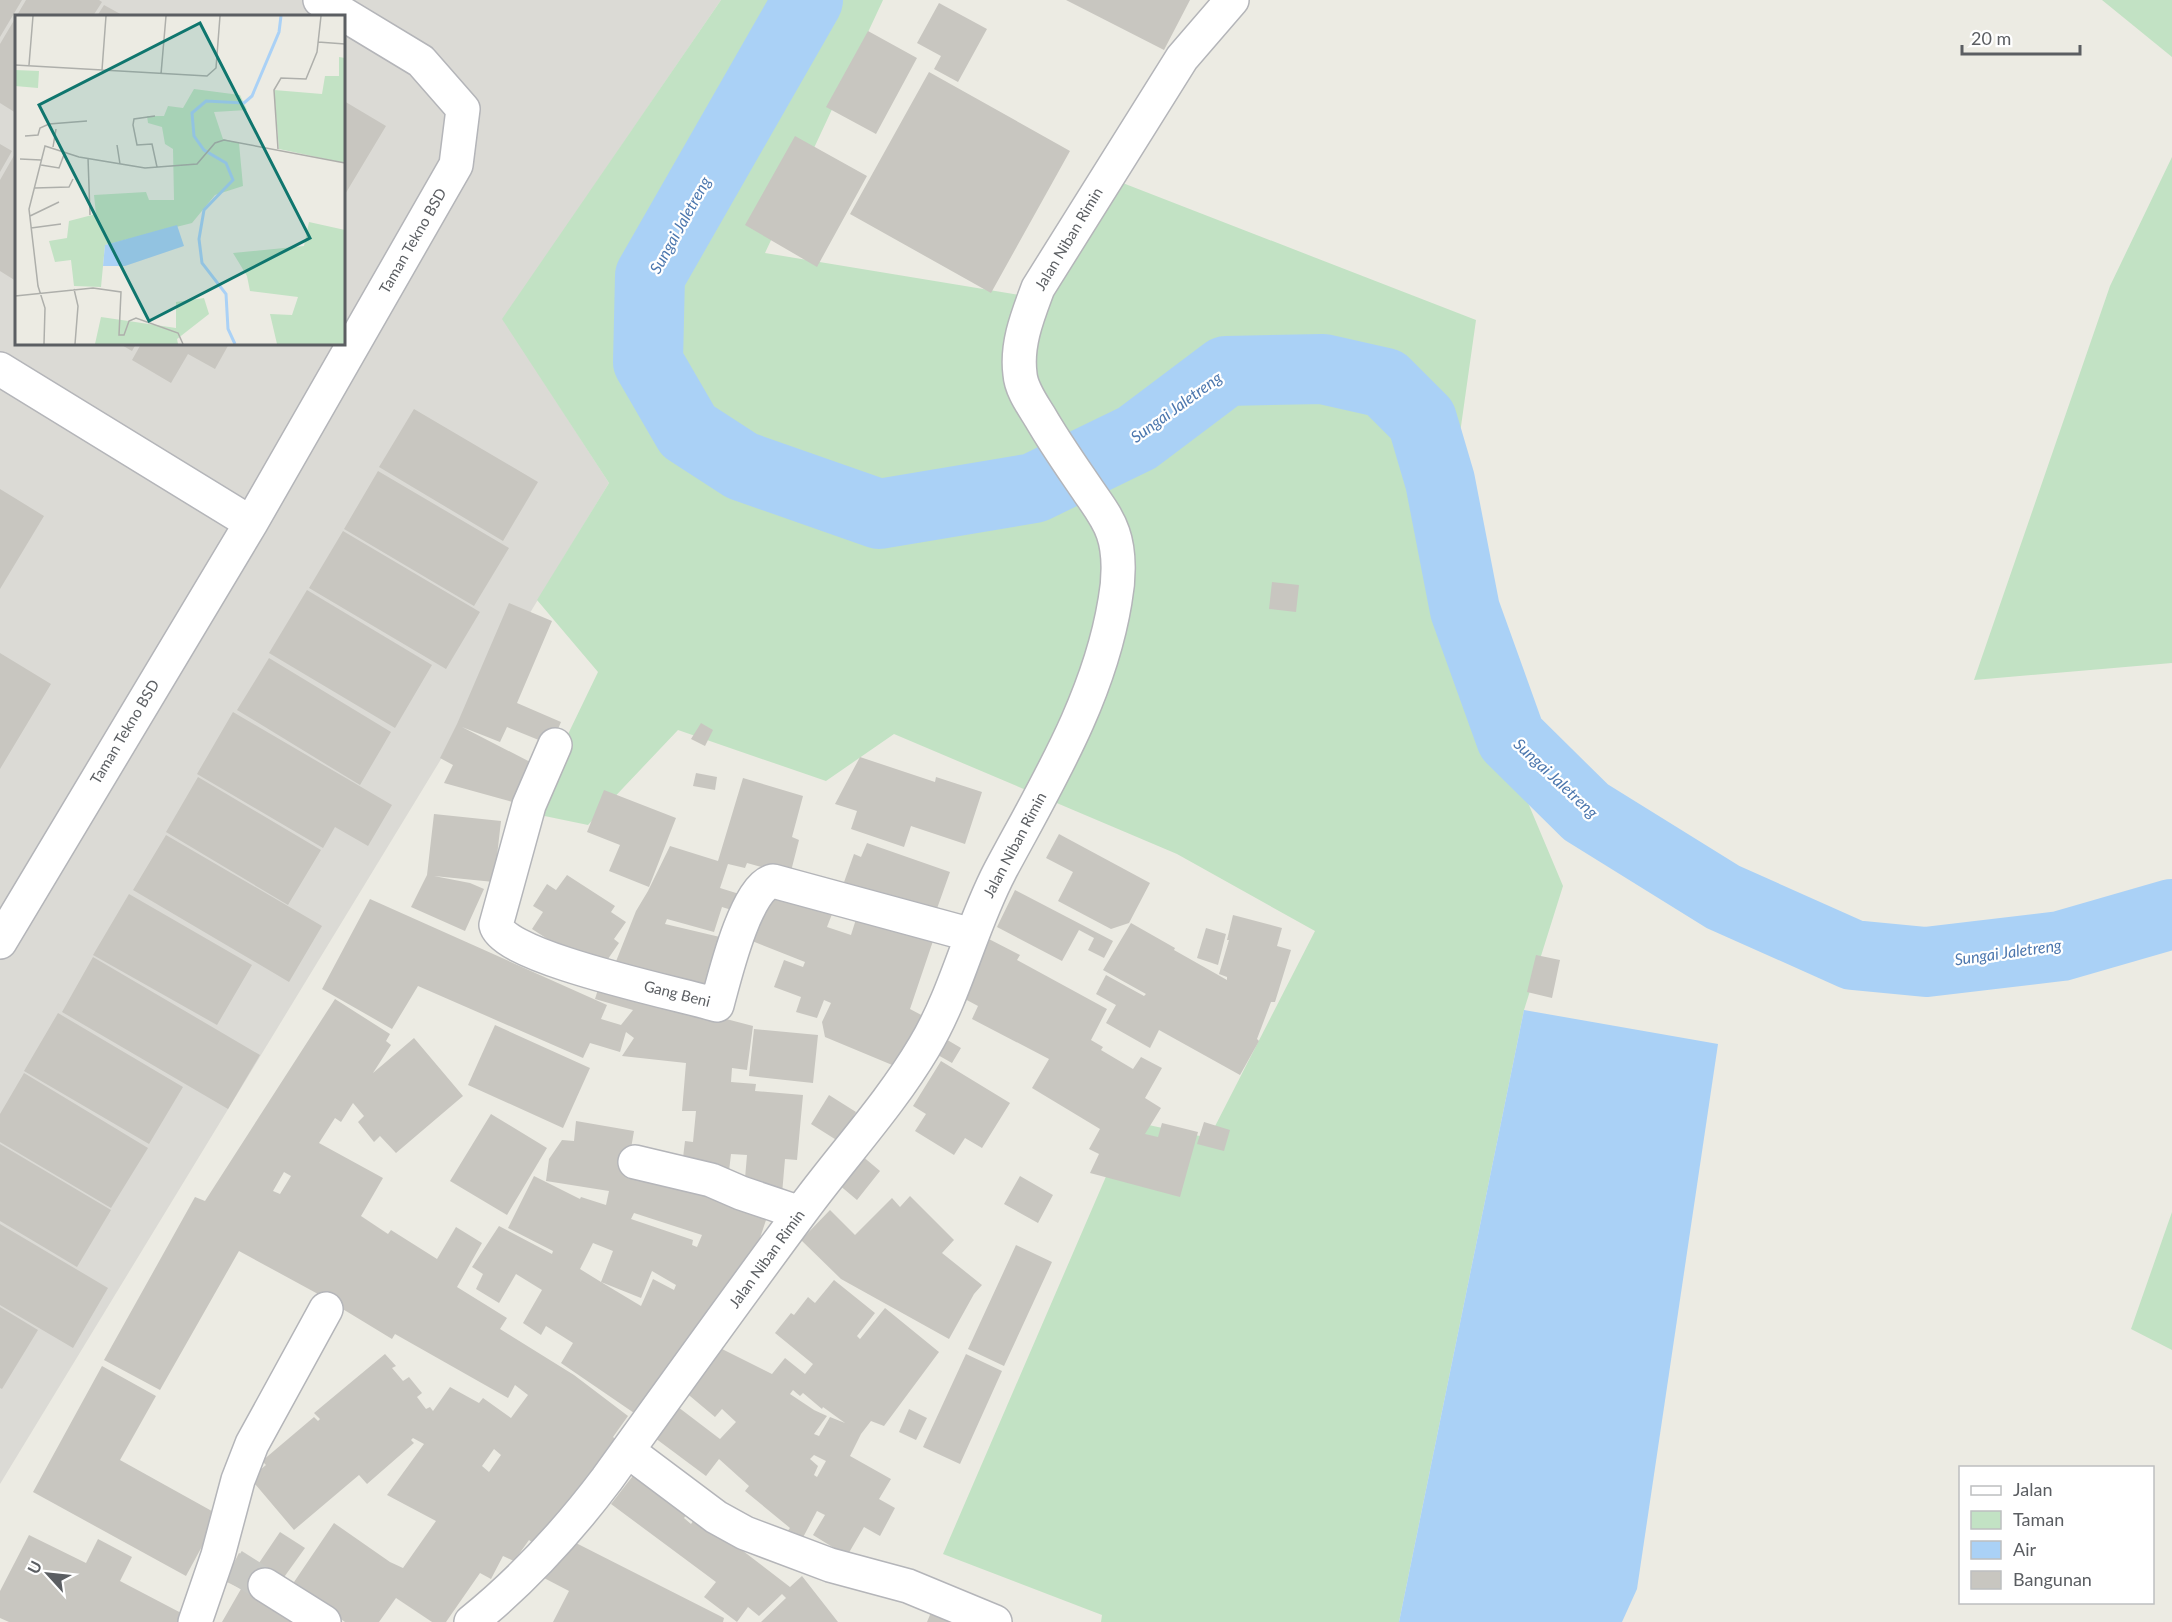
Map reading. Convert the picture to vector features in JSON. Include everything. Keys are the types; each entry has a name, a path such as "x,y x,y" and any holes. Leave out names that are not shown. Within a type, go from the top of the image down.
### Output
{"street":[{"name":"Taman Tekno BSD","path":"320,0 345,15"},
{"name":"Jalan Niban Rimin","path":"484,1618 581,1514 800,1213 880,1111 922,1051 950,997 983,905 1073,732 1092,687 1107,639 1118,580 1117,548 1108,520 1050,435 1028,397 1020,377 1019,357 1025,324 1038,288 1182,58 1232,0"},
{"name":"Taman Tekno BSD","path":"0,942 251,523 456,165 463,109 421,61 345,15"},
{"path":"0,369 251,523"},
{"name":"Gang Beni","path":"555,745 529,806 496,925 500,934 544,957 577,969 717,1005 733,950 753,900 764,885 773,881 972,935"},
{"path":"635,1162 711,1179 741,1194 800,1213"},
{"path":"195,1622 225,1560 238,1480 252,1444 326,1309"},
{"path":"628,1451 716,1517 745,1533 830,1565 908,1586 995,1622"},
{"path":"266,1585 324,1622"}],"shaded area":[{"path":"0,0 721,0 503,319 609,483 0,1484"}],"green space":[{"path":"721,0 883,0 765,253 1025,296 1115,180 1476,320 1438,589 1563,886 1524,1010 1399,1622 1101,1622 1102,1615 943,1554 1130,1121 1209,1138 1315,931 1177,854 894,734 826,781 678,730 588,825 530,813 598,672 537,600 609,483 502,319"},
{"path":"2102,0 2172,0 2172,57"},
{"path":"2172,157 2172,663 1974,680 2110,286"},
{"path":"2172,1212 2172,1350 2131,1329"}],"water":[{"path":"1524,1010 1718,1044 1637,1589 1622,1622 1399,1622"}],"building":[{"path":"0,0 22,0 0,37"},
{"path":"26,0 99,0 102,2 94,15 18,15"},
{"path":"1066,0 1190,0 1164,50"},
{"path":"939,3 987,29 958,82 934,69 941,56 917,43"},
{"path":"104,5 122,15 98,15"},
{"path":"15,19 15,112 0,103 0,44"},
{"path":"868,31 917,58 876,134 826,107"},
{"path":"929,72 1070,151 991,293 850,214"},
{"path":"345,102 386,126 345,194"},
{"path":"795,136 867,176 817,267 745,225"},
{"path":"0,144 12,151 0,172"},
{"path":"15,154 15,280 0,271 0,180"},
{"path":"122,345 135,345 132,351"},
{"path":"140,345 228,345 215,369 188,354 171,383 132,360"},
{"path":"414,409 538,482 503,541 379,467"},
{"path":"378,471 509,548 474,606 344,529"},
{"path":"0,489 44,516 0,589"},
{"path":"343,531 480,612 446,669 309,588"},
{"path":"1272,582 1299,585 1296,612 1269,609"},
{"path":"307,590 432,665 395,728 269,653"},
{"path":"509,603 552,621 517,703 561,722 551,745 507,727 500,742 462,727 536,765 516,803 444,783 453,765 440,758"},
{"path":"0,653 51,684 0,769"},
{"path":"269,658 391,732 360,785 237,710"},
{"path":"233,712 392,805 368,846 335,827 323,848 197,774"},
{"path":"701,723 713,730 705,746 691,739"},
{"path":"860,757 935,782 936,777 982,792 965,844 911,826 904,847 851,829 857,811 835,804"},
{"path":"696,773 717,777 715,790 693,786"},
{"path":"198,777 321,850 288,905 166,832"},
{"path":"743,778 803,796 792,837 799,840 790,875 747,863 745,868 728,864 720,888 749,897 741,913 722,907 714,932 667,919 665,924 720,937 706,996 611,974 636,911 670,846 718,861"},
{"path":"604,790 676,818 649,887 609,871 620,845 587,832"},
{"path":"434,814 501,821 494,882 434,876 470,883 484,889 465,931 411,907 427,875"},
{"path":"1059,834 1150,883 1129,923 1111,929 1058,901 1073,872 1046,858"},
{"path":"166,835 322,926 289,982 133,890"},
{"path":"867,843 950,872 934,917 843,885 854,854 861,857"},
{"path":"567,875 615,906 611,912 626,922 614,939 619,943 601,969 580,960 532,929 543,912 533,906 547,884 556,890"},
{"path":"783,889 834,909 827,927 851,935 857,916 933,941 910,1009 925,1017 897,1067 825,1037 822,1022 831,1003 824,1000 817,1018 796,1012 801,997 774,987 784,960 803,967 805,962 747,939 763,899"},
{"path":"1015,890 1113,941 1104,958 1088,950 1094,938 1079,930 1062,961 997,927"},
{"path":"129,894 252,965 217,1025 93,955"},
{"path":"370,899 607,1005 601,1019 621,1025 633,1010 595,999 600,983 753,1026 747,1070 732,1068 731,1082 756,1084 755,1091 803,1095 797,1160 785,1159 782,1194 744,1190 747,1155 731,1154 729,1171 682,1166 685,1141 693,1142 696,1111 682,1111 686,1063 622,1056 634,1038 626,1032 620,1052 590,1043 583,1058 418,986 392,1029 322,989"},
{"path":"1233,915 1282,928 1277,946 1291,950 1275,1002 1271,1002 1257,1039 1259,1041 1240,1075 1159,1030 1150,1048 1106,1023 1116,1005 1096,994 1106,975 1144,996 1146,994 1103,970 1131,923 1227,980 1227,977 1219,974 1229,940 1227,940"},
{"path":"1206,928 1226,934 1218,965 1197,958"},
{"path":"985,937 1020,955 1017,960 1107,1009 1091,1040 1103,1047 1101,1050 1133,1069 1141,1057 1162,1068 1145,1098 1161,1108 1145,1134 1158,1137 1162,1123 1198,1132 1180,1197 1090,1173 1099,1154 1089,1149 1100,1129 1032,1088 1049,1059 972,1019 978,1006 963,998"},
{"path":"1536,955 1560,960 1552,998 1527,992"},
{"path":"93,957 260,1055 228,1109 62,1012"},
{"path":"335,999 390,1034 386,1041 391,1045 373,1073 414,1038 463,1096 396,1153 380,1136 374,1142 358,1122 364,1116 353,1103 341,1122 335,1118 319,1143 383,1178 361,1216 388,1234 391,1230 437,1259 456,1227 482,1243 457,1287 507,1318 500,1329 574,1375 628,1416 613,1437 621,1444 593,1479 588,1475 537,1546 529,1540 514,1561 503,1556 491,1579 480,1573 446,1622 432,1622 396,1598 379,1622 345,1622 292,1585 334,1523 390,1562 403,1568 436,1521 387,1495 424,1444 413,1438 411,1440 414,1443 367,1484 359,1475 294,1530 250,1478 266,1465 262,1461 314,1417 318,1421 320,1419 314,1413 385,1354 396,1366 392,1368 403,1381 409,1377 422,1393 417,1397 426,1409 430,1407 433,1411 450,1387 479,1403 483,1398 511,1418 528,1395 515,1385 508,1398 395,1334 392,1339 318,1294 239,1251 160,1390 104,1360 195,1197 205,1201","holes":["284,1172 291,1176 280,1194 273,1191","494,1449 501,1455 489,1472 482,1466"]},
{"path":"58,1013 183,1087 149,1144 24,1071"},
{"path":"495,1025 590,1068 563,1128 468,1085"},
{"path":"754,1029 818,1035 813,1083 749,1076"},
{"path":"944,1038 961,1048 952,1063 936,1054"},
{"path":"941,1061 1010,1103 982,1148 965,1138 954,1155 915,1131 926,1114 913,1106"},
{"path":"24,1073 148,1148 111,1208 0,1142 0,1114"},
{"path":"829,1095 856,1112 838,1141 811,1124"},
{"path":"491,1114 547,1148 507,1215 450,1181"},
{"path":"576,1121 634,1131 627,1172 656,1177 768,1214 755,1253 637,1415 561,1363 573,1343 546,1326 541,1335 523,1323 542,1290 516,1274 499,1303 476,1289 483,1274 472,1267 499,1226 552,1254 553,1251 508,1228 534,1176 580,1199 581,1197 606,1205 609,1191 546,1181 549,1159 562,1140 574,1141","holes":["634,1213 702,1235 697,1247 692,1245 693,1240 631,1219","593,1243 613,1251 601,1282 580,1269","652,1271 676,1285 674,1290 653,1279 641,1306 601,1282 641,1298"]},
{"path":"1204,1122 1230,1130 1224,1151 1197,1144"},
{"path":"0,1144 111,1210 77,1267 0,1221"},
{"path":"861,1155 880,1171 857,1200 838,1184"},
{"path":"1020,1176 1053,1195 1038,1223 1004,1204"},
{"path":"910,1196 954,1240 942,1253 982,1285 974,1294 949,1339 841,1279 801,1240 830,1210 855,1235 892,1198 900,1207"},
{"path":"0,1224 108,1288 73,1348 0,1305"},
{"path":"1016,1245 1052,1262 1004,1366 968,1349"},
{"path":"834,1280 875,1313 857,1336 860,1339 885,1308 939,1352 884,1426 871,1421 861,1434 850,1456 891,1479 879,1499 895,1508 880,1536 864,1527 847,1556 813,1535 825,1515 817,1511 799,1545 786,1533 790,1528 745,1491 749,1486 719,1459 706,1476 655,1438 678,1407 720,1439 736,1422 722,1409 715,1417 684,1391 720,1348 772,1374 785,1358 805,1374 813,1364 775,1333 791,1313 794,1315 808,1297 815,1303","holes":["793,1390 800,1396 803,1393 822,1409 823,1407 845,1423 830,1417 819,1436 814,1434 827,1416 790,1394","814,1455 826,1461 817,1477 814,1475 818,1466 810,1459"]},
{"path":"0,1307 38,1330 2,1389 0,1388"},
{"path":"966,1354 1002,1371 960,1464 923,1447"},
{"path":"102,1366 156,1396 120,1460 219,1515 186,1576 33,1492"},
{"path":"909,1409 927,1418 916,1440 899,1432"},
{"path":"639,1468 691,1508 684,1518 691,1524 700,1512 730,1541 790,1587 802,1576 838,1622 761,1622 786,1598 782,1594 759,1616 748,1607 737,1622 704,1597 716,1582 611,1504"},
{"path":"280,1532 305,1548 282,1580 307,1622 222,1622 241,1589 225,1581 239,1553 259,1563"},
{"path":"29,1535 86,1563 98,1539 132,1557 120,1581 185,1615 181,1622 9,1622 0,1618 0,1591"},
{"path":"574,1542 724,1618 723,1622 553,1622 569,1591 544,1578"},
{"path":"935,1603 977,1622 927,1622"}],"waterway":[{"name":"Sungai Jaletreng","path":"808,0 650,276 648,362 688,431 742,466 879,514 1034,488 1137,438 1226,371 1323,369 1385,383 1422,420 1440,481 1465,610 1511,738 1586,812 1723,897 1853,955 1926,962 2061,946 2172,914"}],"tunnel":[{"path":"233,1565 265,1585"}]}
